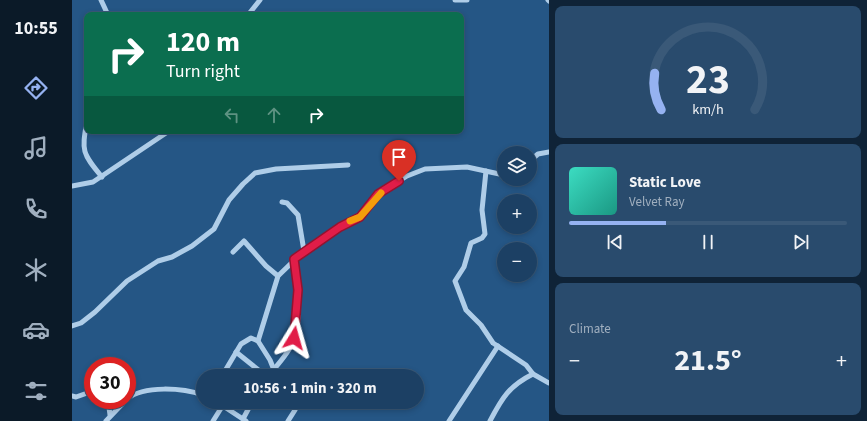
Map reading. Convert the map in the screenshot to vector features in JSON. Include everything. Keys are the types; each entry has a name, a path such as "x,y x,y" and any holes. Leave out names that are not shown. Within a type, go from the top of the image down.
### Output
{"street":[{"path":"101,0 107,12"},
{"path":"250,12 260,0"},
{"path":"455,0 467,0"},
{"path":"86,134 84,151 88,161 102,177"},
{"path":"72,186 94,182 161,134"},
{"path":"537,155 549,152"},
{"path":"72,326 81,323 96,312 127,281 158,261 192,246 214,229 229,200 255,173 276,169 348,165"},
{"path":"258,341 278,276 304,251 346,224 360,217 378,194 421,170 457,167 486,170 497,174"},
{"path":"486,170 482,210 485,234 482,238 471,244 464,267 455,282 463,297 466,310 481,325 491,340 526,365 533,374 549,383"},
{"path":"282,202 287,203 298,215 304,251"},
{"path":"233,252 244,242 266,266 278,276"},
{"path":"275,369 291,347 296,330 298,290 294,259"},
{"path":"226,369 236,352 248,338 251,338 258,341 270,360 274,369"},
{"path":"449,421 498,346"},
{"path":"236,352 258,369"},
{"path":"490,421 499,403 510,389 533,374"},
{"path":"136,394 141,391 168,390 196,395"},
{"path":"72,396 76,397 84,394"},
{"path":"109,409 110,415"},
{"path":"106,421 116,409"},
{"path":"213,421 221,409"},
{"path":"228,409 244,420 249,409"},
{"path":"288,421 296,409"}],"slow traffic":[{"path":"350,221 360,217 371,202 378,194 381,193"}],"route":[{"path":"294,338 297,320 298,290 294,259 304,251 322,241 340,227 360,217 378,194 399,181"}]}
